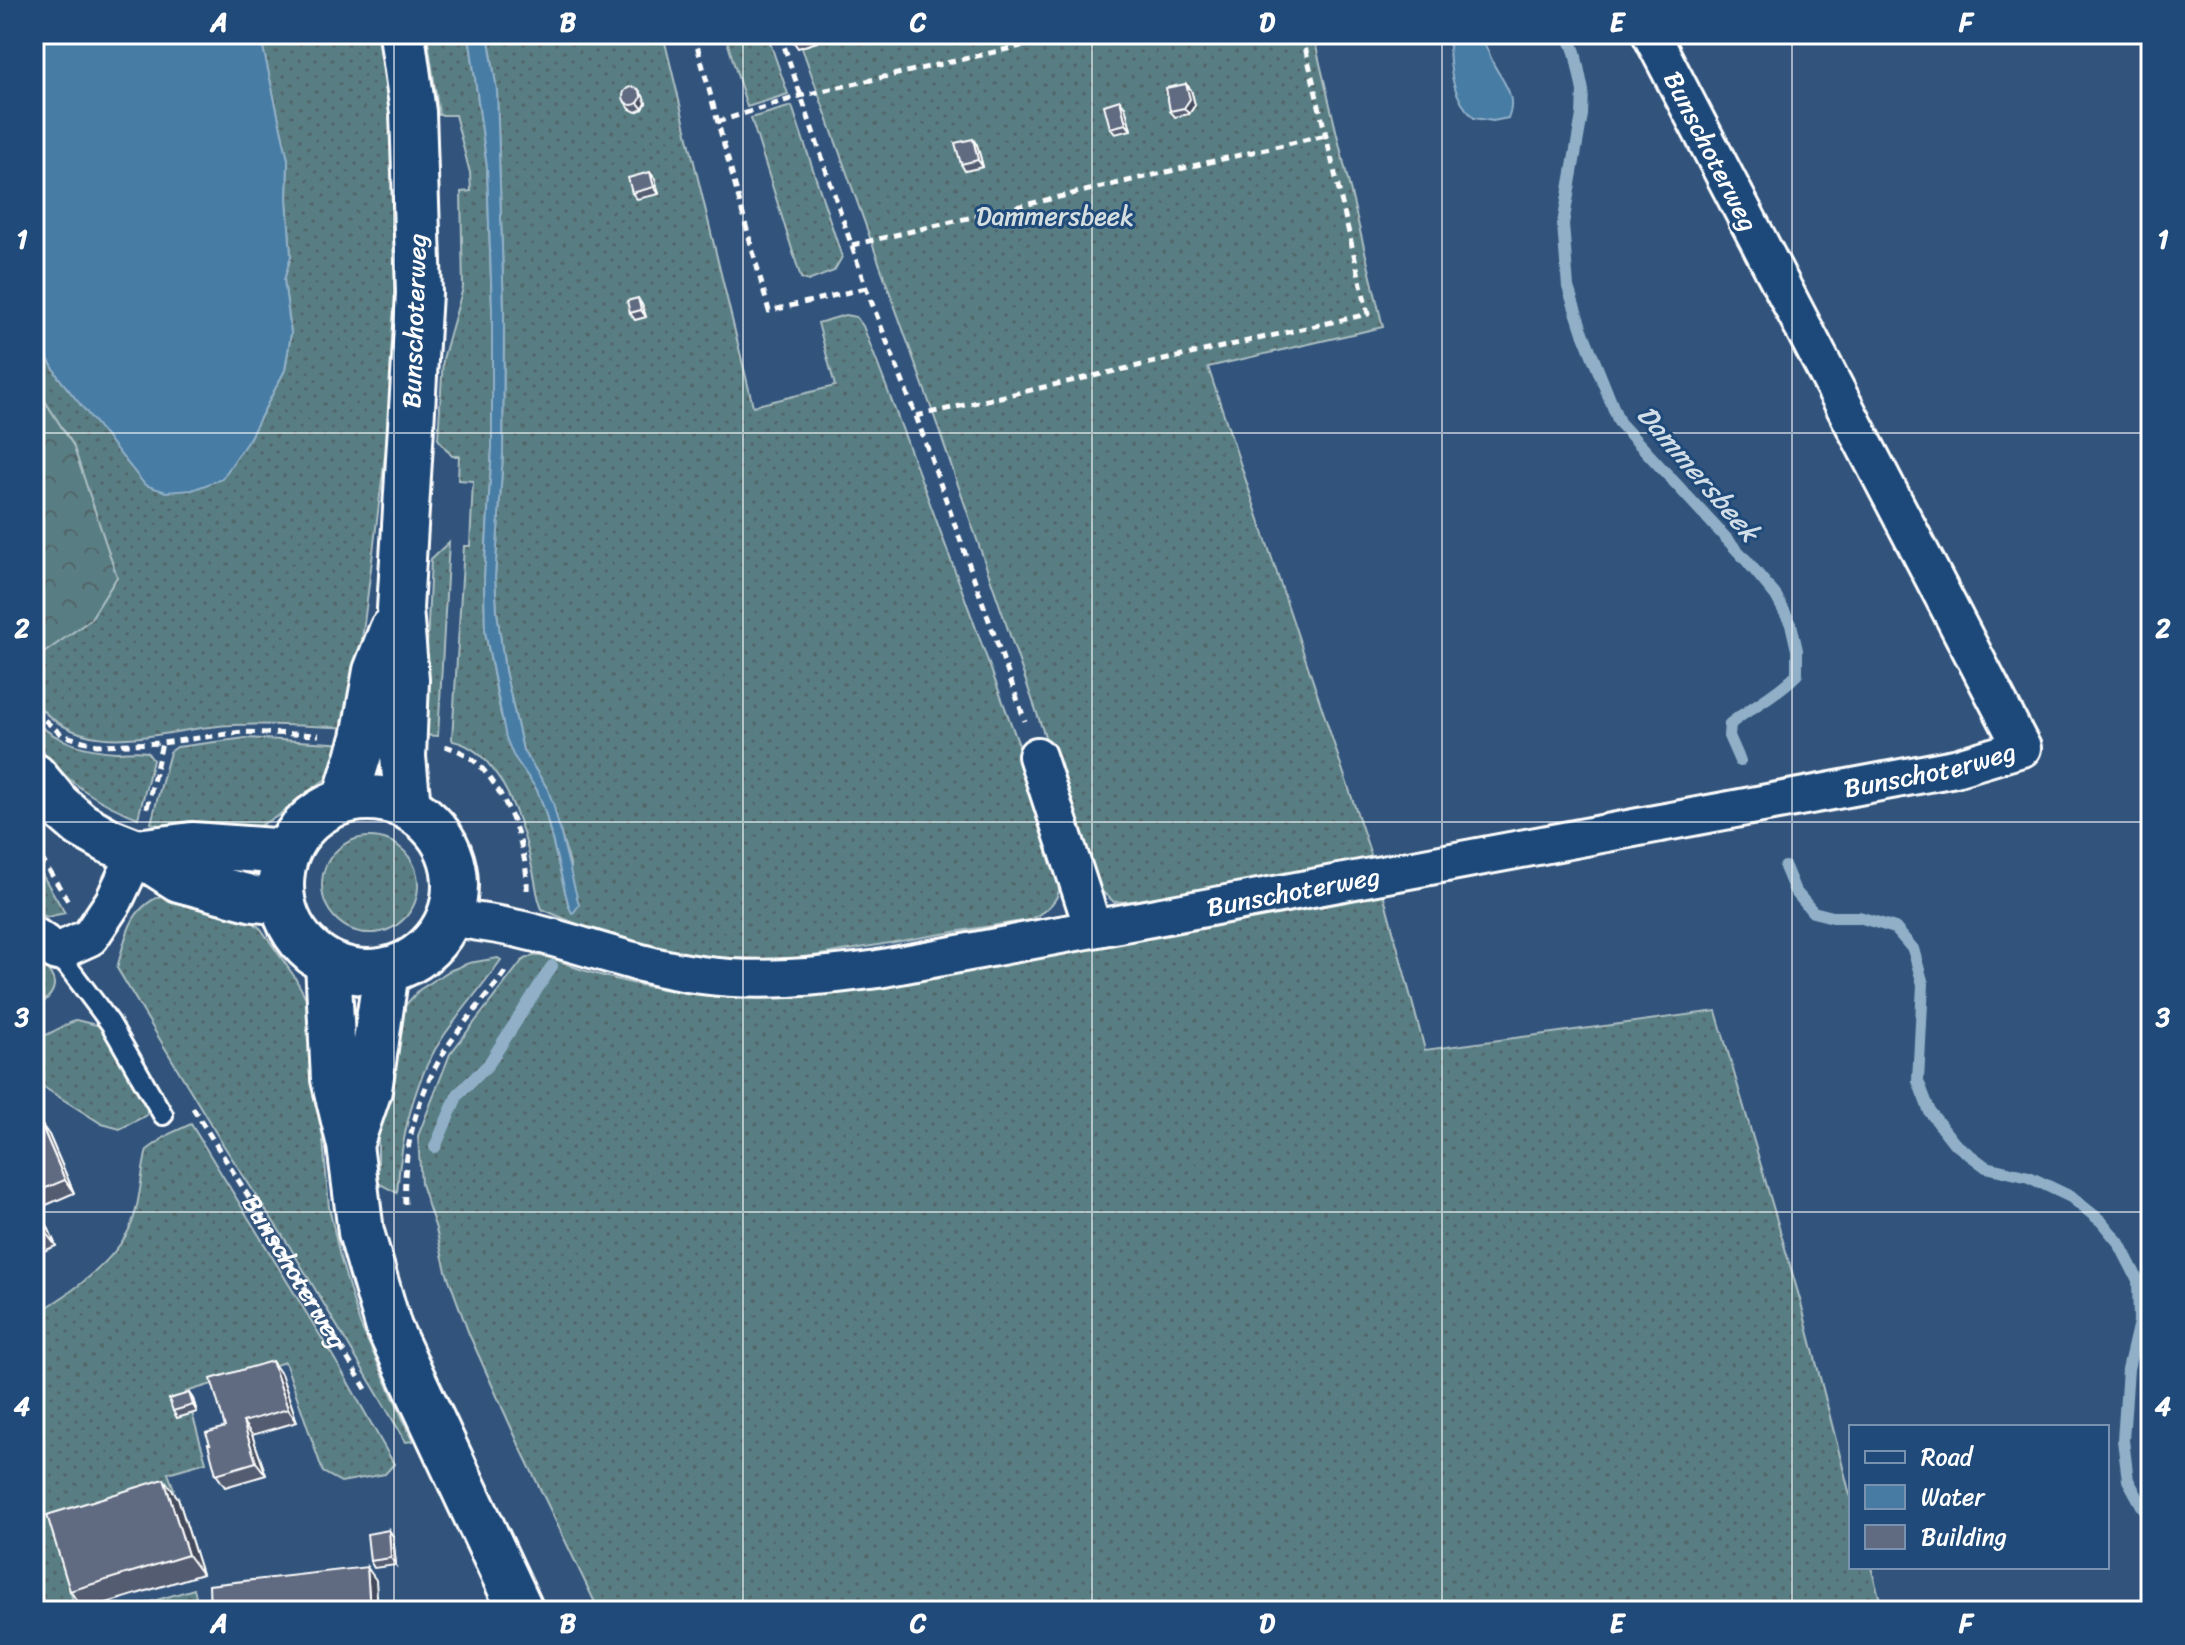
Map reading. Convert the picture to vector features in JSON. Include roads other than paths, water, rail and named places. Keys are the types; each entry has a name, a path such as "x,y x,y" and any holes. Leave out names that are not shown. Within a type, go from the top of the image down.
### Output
{"main road":[{"name":"Bunschoterweg","path":"345,800 383,739 406,680 400,609 419,293 413,112 402,34"},
{"name":"Bunschoterweg","path":"383,739 408,807"},
{"path":"34,776 58,805 81,825 137,852 179,879 254,899 282,902"},
{"path":"345,800 388,800 408,807 429,822 444,842 454,866 456,892 450,917 436,942 413,961 386,971 346,971 307,948 291,927 282,902 282,868 287,852 300,829 320,811 345,800"},
{"path":"137,852 192,845 287,852"},
{"name":"Bunschoterweg","path":"328,963 334,1079 350,1145 361,1232 389,1328 521,1611"},
{"name":"Bunschoterweg","path":"350,1145 369,1090 386,971"}],"street":[{"name":"Bunschoterweg","path":"450,917 521,929 654,967 703,976 757,980 824,977 1955,768 2022,748 1651,34"},
{"path":"1037,756 1093,928"},
{"path":"46,944 90,937 114,901 137,852"}],"lane":[{"path":"46,944 110,1023 163,1115"}],"water":[{"path":"34,34 260,34 288,160 291,256 284,280 291,333 285,370 249,439 222,479 192,490 166,492 145,485 59,378 34,334"},
{"path":"469,34 488,34 497,91 504,312 503,454 495,577 497,612 505,671 523,750 553,803 579,905 572,913 545,811 537,790 513,755 506,738 485,631 484,579 492,448 492,308 487,167"},
{"path":"1455,34 1477,34 1483,41 1508,89 1511,110 1508,118 1493,121 1474,118 1461,101 1453,82 1450,61 1449,40"}],"waterway":[{"name":"Dammersbeek","path":"1568,34 1583,91 1582,115 1563,224 1568,287 1582,330 1619,422 1747,561 1776,596 1791,624 1797,650 1797,674 1730,724 1729,736 1740,761"},
{"name":"Dammersbeek","path":"1785,867 1795,891 1813,912 1833,917 1859,917 1895,928 1913,949 1923,984 1918,1081 1930,1112 1954,1143 1986,1167 2029,1177 2071,1197 2101,1221 2119,1243 2138,1280 2139,1322 2128,1369 2123,1440 2128,1480 2151,1522"},
{"path":"435,1147 458,1094 488,1065 552,966"}]}
